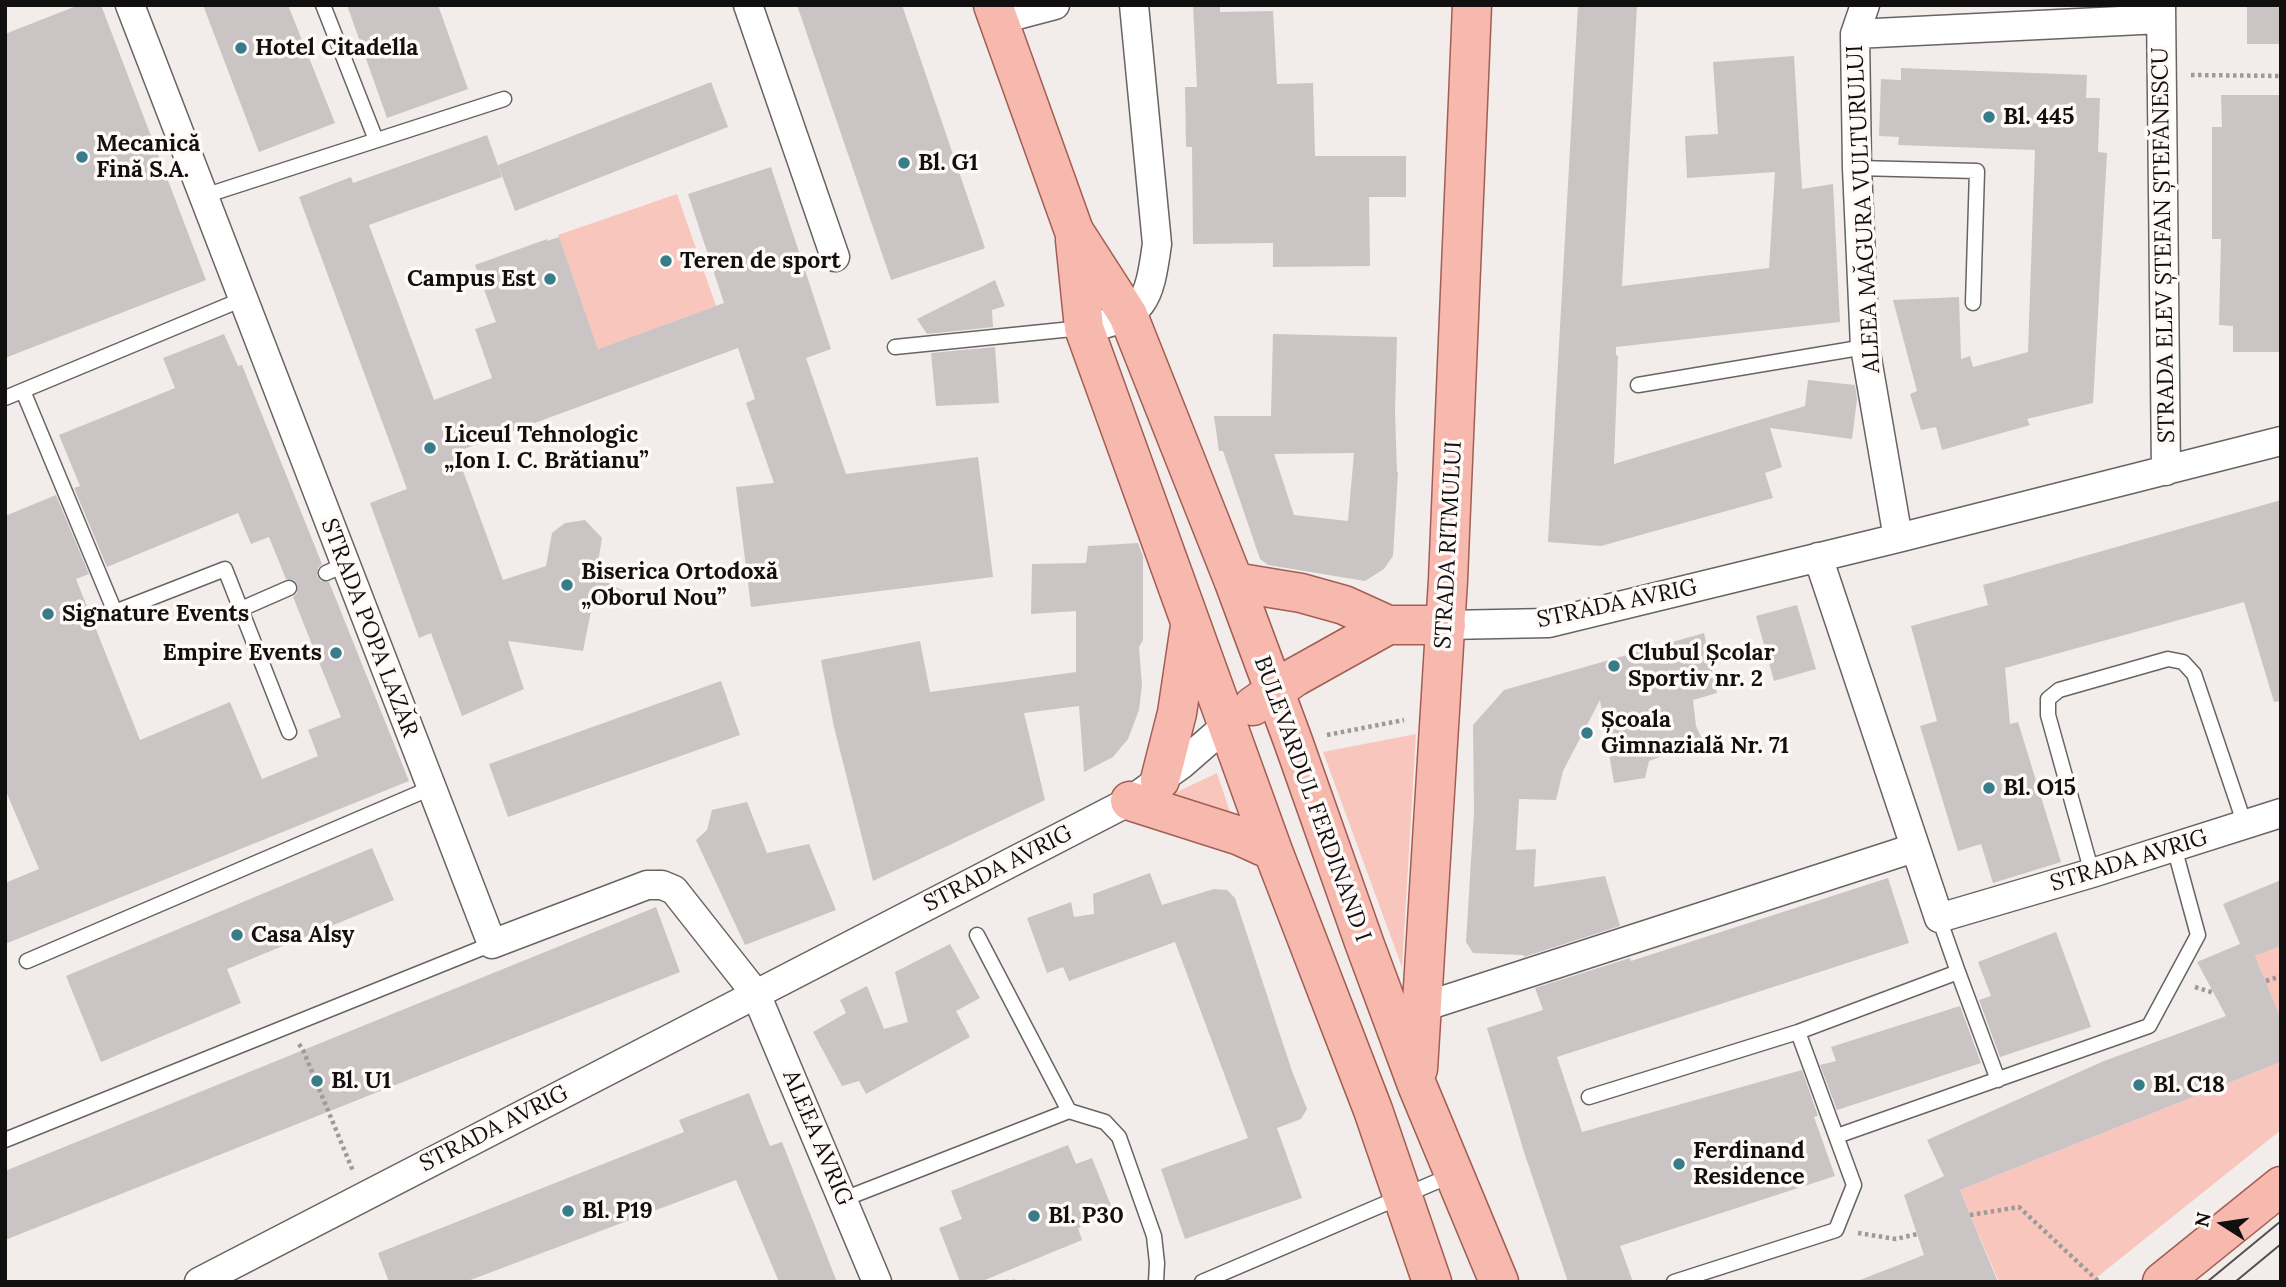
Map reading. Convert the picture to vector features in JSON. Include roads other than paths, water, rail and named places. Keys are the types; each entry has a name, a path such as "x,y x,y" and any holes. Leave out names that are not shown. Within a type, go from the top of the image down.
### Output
{"main road":[{"name":"STRADA RITMULUI","path":"1418,1085 1420,1007 1446,625 1472,5"},
{"name":"BULEVARDUL FERDINAND I","path":"996,13 1074,231 1128,315 1234,582 1365,945 1418,1085 1499,1282"},
{"name":"BULEVARDUL FERDINAND I","path":"1074,231 1084,328 1273,851 1373,1110 1432,1282"},
{"path":"1234,582 1301,593 1345,605 1388,625"},
{"path":"1191,620 1177,713 1145,791 1273,851"},
{"name":"STRADA AVRIG","path":"1228,724 1273,691 1388,625 1446,625"},
{"path":"2162,1282 2281,1186"}],"street":[{"name":"STRADA POPA LAZĂR","path":"130,5 243,299 335,569 431,788 492,944"},
{"path":"748,5 835,257"},
{"name":"BULEVARDUL FERDINAND I","path":"996,13 1055,5"},
{"path":"1084,328 1099,326 1139,308 1147,294 1153,271 1157,244 1134,5"},
{"name":"ALEEA MĂGURA VULTURULUI","path":"1865,5 1855,34 1857,169 1866,347 1898,538"},
{"name":"STRADA ELEV ȘTEFAN ȘTEFĂNESCU","path":"1855,34 2161,12 2166,471"},
{"name":"STRADA AVRIG","path":"1446,625 1549,623 2281,441"},
{"path":"1818,557 1914,848 1940,918"},
{"name":"STRADA AVRIG","path":"200,1282 1145,791 1228,724"},
{"name":"STRADA AVRIG","path":"1940,918 2281,813"},
{"path":"1420,1007 1914,848"},
{"path":"492,944 647,885 662,885 674,890 756,994"},
{"name":"ALEEA AVRIG","path":"756,994 877,1282"}],"lane":[{"path":"323,5 376,140"},
{"path":"204,196 504,99"},
{"path":"1857,169 1977,171 1973,303"},
{"path":"5,398 243,299"},
{"path":"895,347 1084,328"},
{"path":"1637,385 1866,347"},
{"path":"23,391 115,612 225,569 289,732"},
{"path":"240,609 289,588"},
{"path":"2092,873 2048,715 2048,699 2059,690 2168,659 2183,662 2194,674 2245,825"},
{"path":"27,961 431,788"},
{"path":"1837,1136 2149,1026 2198,935 2174,847"},
{"path":"1940,918 1998,1080"},
{"path":"977,935 1069,1111"},
{"path":"5,1140 492,944"},
{"path":"1589,1097 1798,1031 1958,972"},
{"path":"1674,1282 1836,1230 1854,1185 1798,1031"},
{"path":"844,1199 1069,1111 1105,1122 1119,1137 1154,1236 1156,1282"},
{"path":"1202,1282 1454,1174"}],"tram line":[{"path":"2207,1282 2281,1221"},
{"path":"2235,1282 2281,1244"}],"place":[{"name":"Hotel Citadella","path":"241,48"},
{"name":"Bl. 445","path":"1989,117"},
{"name":"Mecanică Fină S.A.","path":"82,157"},
{"name":"Bl. G1","path":"904,163"},
{"name":"Teren de sport","path":"666,261"},
{"name":"Campus Est","path":"550,279"},
{"name":"Liceul Tehnologic „Ion I. C. Brătianu”","path":"430,448"},
{"name":"Biserica Ortodoxă „Oborul Nou”","path":"567,585"},
{"name":"Signature Events","path":"48,614"},
{"name":"Empire Events","path":"336,653"},
{"name":"Clubul Școlar Sportiv nr. 2","path":"1614,666"},
{"name":"Școala Gimnazială Nr. 71","path":"1587,733"},
{"name":"Bl. O15","path":"1989,788"},
{"name":"Casa Alsy","path":"237,935"},
{"name":"Bl. U1","path":"317,1081"},
{"name":"Bl. C18","path":"2139,1085"},
{"name":"Ferdinand Residence","path":"1679,1164"},
{"name":"Bl. P19","path":"568,1211"},
{"name":"Bl. P30","path":"1034,1216"}]}
